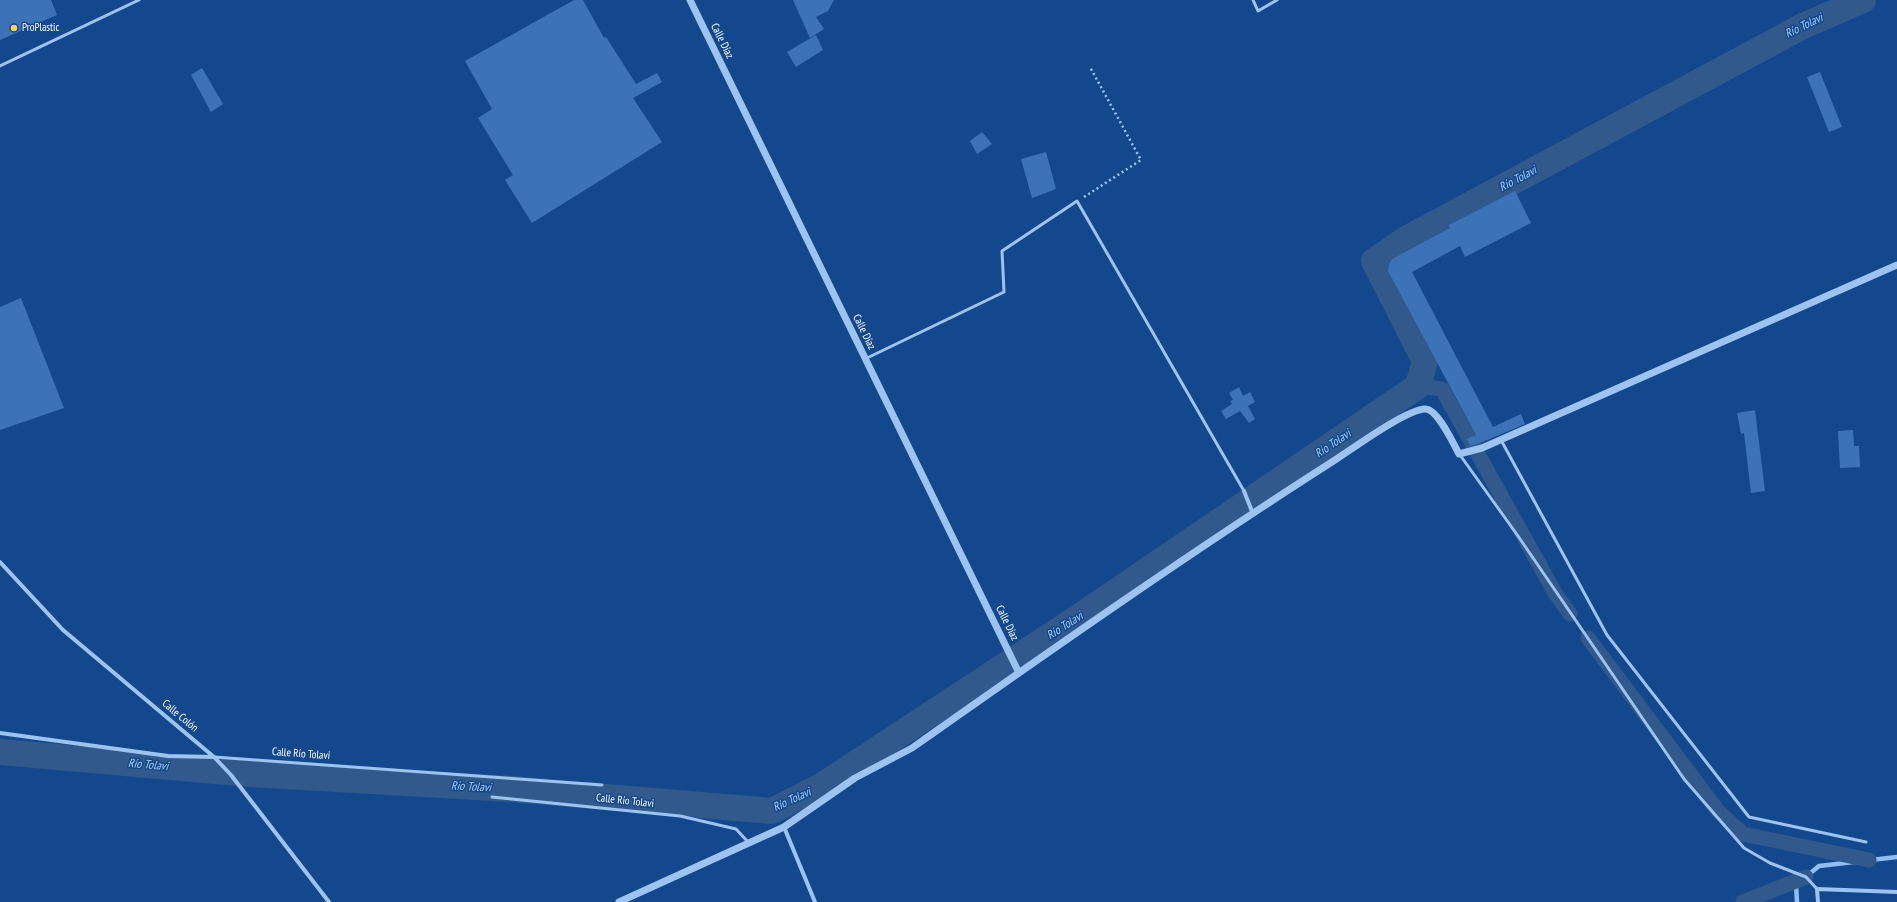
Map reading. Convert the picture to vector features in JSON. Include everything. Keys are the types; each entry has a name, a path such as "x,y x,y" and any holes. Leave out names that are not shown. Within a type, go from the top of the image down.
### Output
{"street":[{"name":"Calle Díaz","path":"690,0 1019,673"},
{"path":"619,902 784,827 855,778 912,748 1019,673 1253,514 1394,422 1416,411 1426,409 1434,412 1459,454 1468,453 1501,440 1897,265"},
{"path":"1244,491 1248,507 1253,514"},
{"name":"Calle Colón","path":"0,562 63,630 214,757 231,775 329,902"},
{"name":"Calle Río Tolavi","path":"0,732 168,756 214,757"},
{"path":"784,827 815,902"},
{"path":"1818,902 1817,889 1897,892"}],"lane":[{"path":"0,66 139,0"},
{"path":"1253,0 1258,11 1277,0"},
{"path":"865,359 1004,292 1002,251 1077,201 1244,491"},
{"path":"1501,440 1607,635 1749,817 1866,842"},
{"path":"1459,454 1518,536 1684,779 1744,848 1770,863 1806,877 1817,889"},
{"name":"Calle Río Tolavi","path":"214,757 602,785"},
{"name":"Calle Río Tolavi","path":"492,797 680,816 736,828 749,844"}],"path":[{"path":"1077,201 1141,160 1090,67"}],"building":[{"name":"ProPlastic","path":"0,0 51,0 57,15 0,40"},
{"path":"574,0 583,0 604,38 606,37 636,84 657,73 662,82 633,98 662,142 532,223 505,180 513,175 478,118 492,109 465,61"},
{"path":"793,0 834,0 828,11 816,17 824,29 810,38"},
{"path":"816,35 823,50 796,67 787,52"},
{"path":"202,68 223,104 211,112 191,75"},
{"path":"1820,72 1842,127 1829,132 1807,77"},
{"path":"982,132 992,144 977,154 970,141"},
{"path":"1046,152 1056,189 1032,198 1021,159"},
{"path":"1515,191 1531,223 1465,257 1460,246 1412,272 1493,427 1521,414 1525,424 1470,446 1467,439 1476,435 1388,271 1389,264 1392,259 1450,228 1449,225"},
{"path":"21,298 64,408 0,430 0,307"},
{"path":"1239,387 1243,396 1250,392 1255,402 1248,406 1255,419 1249,423 1240,411 1226,419 1221,411 1232,404 1230,401 1233,400 1229,393"},
{"path":"1755,410 1765,491 1751,493 1744,433 1741,434 1737,413"},
{"path":"1853,430 1854,446 1859,446 1860,467 1840,468 1838,431"}],"waterway":[{"name":"Río Tolavi","path":"0,752 250,774 511,789 772,811 821,786 1074,620 1418,386 1425,361 1374,261 1406,239 1803,26 1863,0"},
{"path":"1418,386 1442,389 1555,593 1570,614"},
{"path":"1588,638 1718,811 1743,834 1869,860"},
{"path":"1797,902 1796,885 1819,866 1897,857"},
{"path":"1743,902 1806,877"}],"place":[{"name":"ProPlastic","path":"14,28"}]}
